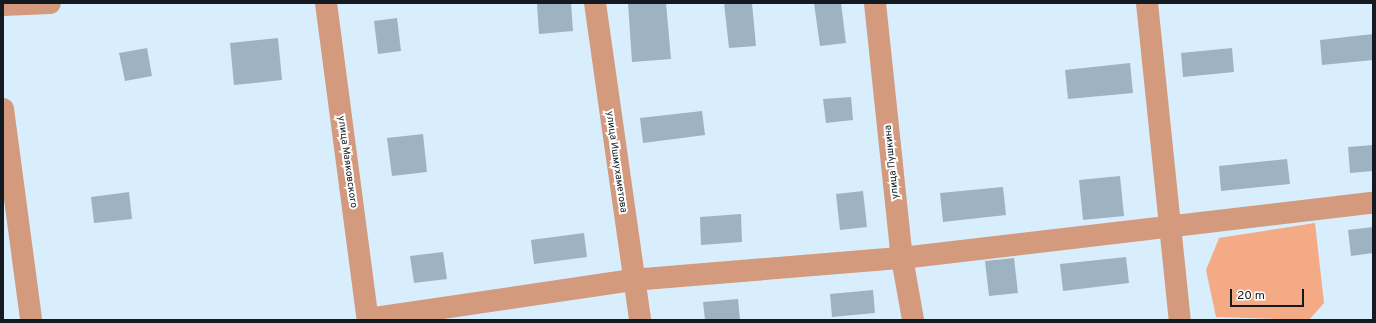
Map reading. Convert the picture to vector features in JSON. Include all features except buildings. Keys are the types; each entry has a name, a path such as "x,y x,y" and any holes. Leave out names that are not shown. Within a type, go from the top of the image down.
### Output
{"street":[{"path":"3,5 50,3"},
{"name":"улица Маяковского","path":"326,3 368,319"},
{"name":"улица Ишмухаметова","path":"595,3 632,280 640,320"},
{"name":"улица Пушкина","path":"875,3 902,258 912,320"},
{"path":"1147,3 1168,227 1180,320"},
{"path":"3,109 31,320"},
{"path":"368,319 632,280 902,258 1373,203"}],"shaded area":[{"path":"1315,223 1324,303 1309,320 1216,317 1206,270 1219,238"}]}
